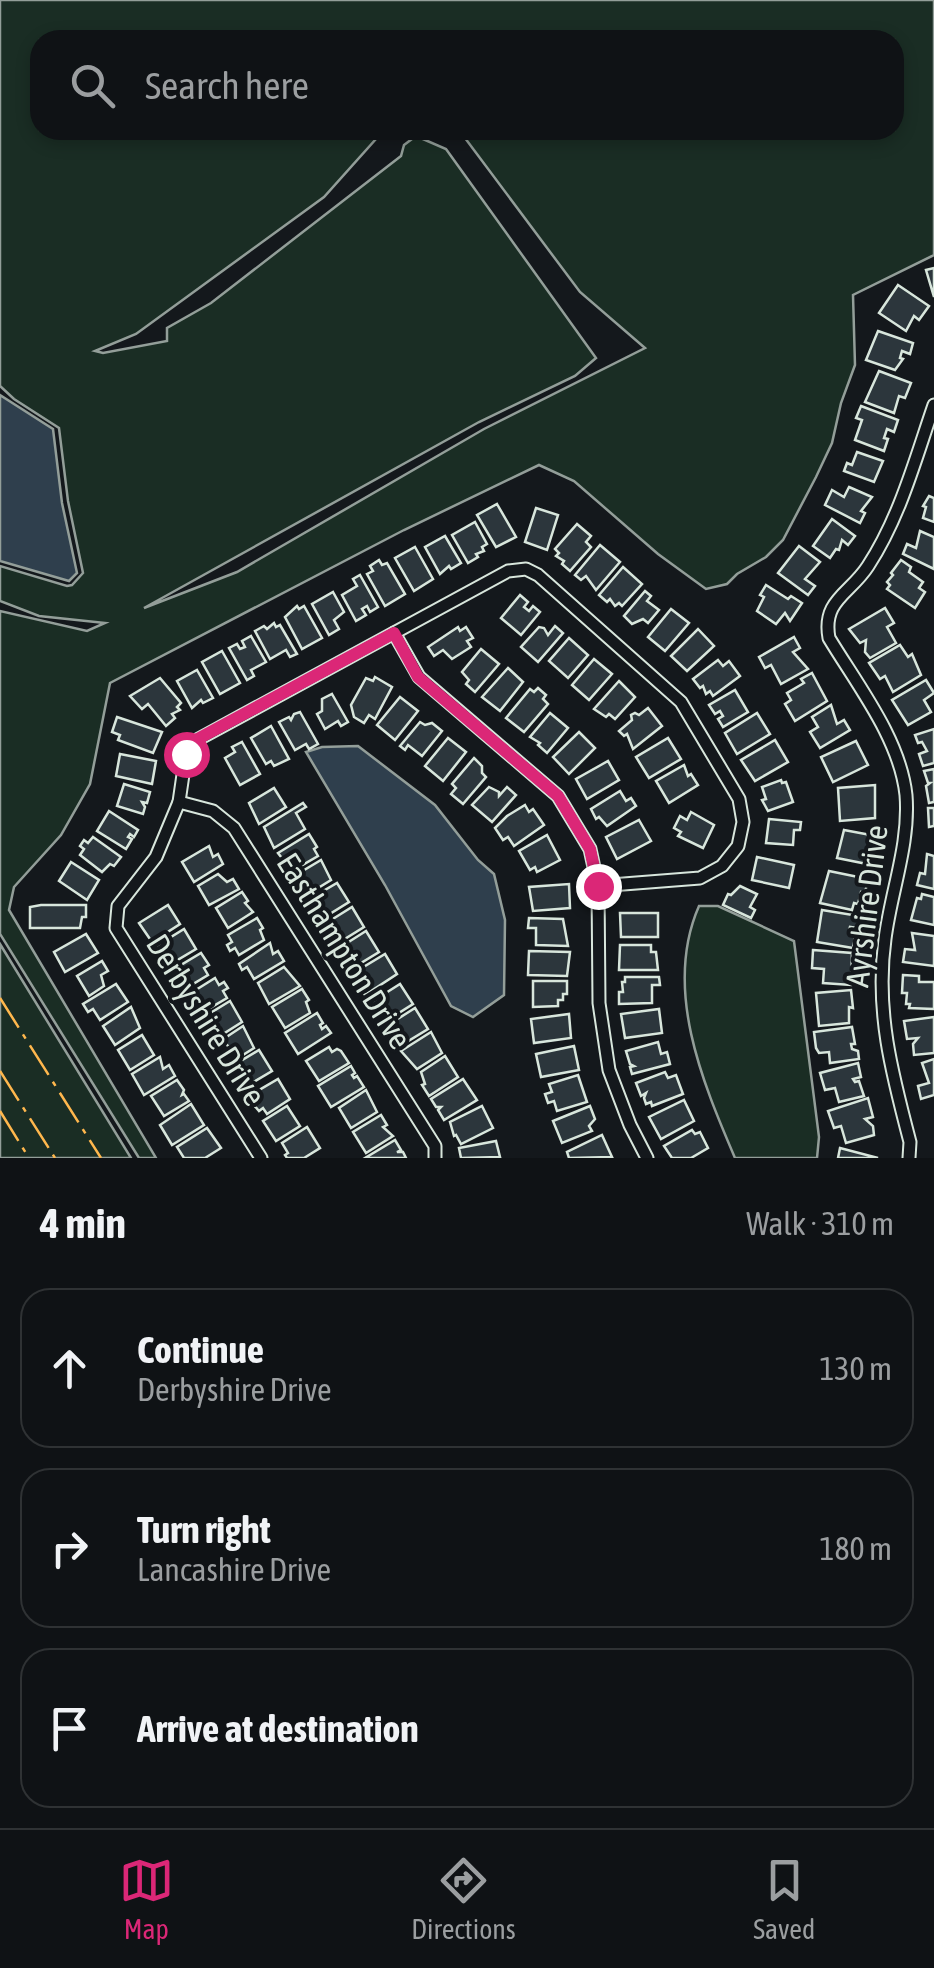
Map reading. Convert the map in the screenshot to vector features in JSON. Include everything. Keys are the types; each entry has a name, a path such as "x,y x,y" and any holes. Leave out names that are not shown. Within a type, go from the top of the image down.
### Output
{"street":[{"name":"Ayrshire Drive","path":"909,1158 910,1142 886,1049 880,984 905,835 906,794 891,744 829,638 826,623 831,608 866,571 890,530 934,406"},
{"name":"Derbyshire Drive","path":"261,1158 116,928 118,906 156,857 179,802 186,754 194,741 508,572 526,570 538,576 681,702 739,799 743,822 738,846 722,866 700,878 598,886"},
{"path":"394,633 418,677 558,796 590,849 598,886 598,1004 610,1070 646,1158"},
{"name":"Easthampton Drive","path":"179,802 213,811 234,828 435,1146 435,1158"}],"green space":[{"path":"0,0 934,0 934,255 853,295 855,365 832,443 783,540 766,557 727,584 706,589 658,554 574,481 539,465 404,530 110,683 90,784 61,835 14,887 9,910 156,1158 139,1158 0,934 0,611 87,631 105,623 39,616 0,601 0,566 67,586 83,573 68,501 59,428 0,386","holes":["30,30 904,30 904,140 466,140 580,292 645,348 484,429 237,572 144,608 479,422 575,376 596,358 446,149 425,140 411,140 404,145 401,156 211,303 167,328 167,341 103,353 95,351 136,334 324,197 375,140 30,140"]},
{"path":"699,906 718,906 794,941 819,1137 817,1158 735,1158 700,1066 686,1001 689,937"},
{"path":"0,944 131,1158 0,1158"}],"water":[{"path":"0,395 53,429 62,503 77,573 69,581 0,561"},
{"path":"358,746 435,805 478,860 494,874 505,920 504,995 473,1017 451,1006 306,752 322,747"}],"building":[{"path":"934,268 934,297 926,270"},
{"path":"898,285 929,306 919,320 914,316 906,331 879,313"},
{"path":"878,331 913,343 910,354 902,351 903,359 895,370 866,360"},
{"path":"879,371 911,383 905,398 899,396 894,413 865,402"},
{"path":"861,406 898,420 894,432 887,429 884,451 855,440 862,420 856,418"},
{"path":"857,452 883,461 874,482 844,471 847,463 852,465"},
{"path":"849,487 872,497 861,511 865,513 860,523 825,505 832,490 844,497"},
{"path":"929,496 934,498 934,522 923,518 923,506"},
{"path":"497,504 516,537 496,547 477,515"},
{"path":"536,508 558,515 547,550 525,542"},
{"path":"832,519 855,536 848,545 842,540 839,550 830,558 813,546"},
{"path":"475,522 487,544 468,563 452,535"},
{"path":"577,524 591,536 586,542 591,547 570,571 556,556 559,553 555,549"},
{"path":"920,531 934,537 934,569 903,554 907,544 916,548"},
{"path":"445,536 461,563 440,574 425,547"},
{"path":"600,545 620,562 596,590 586,576 581,580 575,575"},
{"path":"799,546 820,562 805,579 815,586 808,595 778,573"},
{"path":"415,547 433,579 414,591 395,558"},
{"path":"379,560 382,565 387,563 405,594 385,606 367,574"},
{"path":"901,560 923,582 919,588 925,592 915,608 887,589 891,573"},
{"path":"623,567 642,584 622,606 615,606 599,595"},
{"path":"360,575 378,607 370,612 367,606 362,609 366,615 356,621 342,595 357,586 353,579"},
{"path":"766,585 802,603 790,621 785,613 776,624 757,611"},
{"path":"645,591 651,596 647,601 659,610 648,623 643,619 632,624 624,616"},
{"path":"333,592 344,612 334,620 339,629 329,635 312,604"},
{"path":"520,595 528,602 524,607 529,611 533,606 540,612 521,635 501,618"},
{"path":"297,606 304,606 322,638 302,649 285,617"},
{"path":"885,608 894,623 887,627 896,643 870,658 865,652 866,640 860,643 849,629"},
{"path":"671,609 689,623 665,651 648,637"},
{"path":"274,623 276,627 280,625 297,654 290,657 286,650 270,659 255,631"},
{"path":"555,626 563,633 538,662 521,647 539,627 548,635"},
{"path":"458,627 460,631 466,627 473,638 467,641 471,647 452,659 443,650 434,656 428,647"},
{"path":"698,629 714,646 687,671 671,656"},
{"path":"251,636 266,662 251,670 254,676 247,680 229,648 237,644 240,649 245,647 242,641"},
{"path":"794,637 800,648 793,652 808,669 781,684 771,665 765,668 759,657"},
{"path":"569,638 588,655 568,678 549,661"},
{"path":"900,645 908,657 912,654 921,675 893,692 885,676 880,679 869,663"},
{"path":"481,649 499,664 475,692 466,684 469,680 462,672"},
{"path":"222,651 240,683 220,694 202,662"},
{"path":"594,659 612,674 589,700 572,685"},
{"path":"718,660 723,666 729,661 740,676 713,696 710,691 706,694 693,679"},
{"path":"508,668 523,682 500,711 482,697"},
{"path":"197,670 213,698 203,703 201,700 192,708 177,681"},
{"path":"812,673 827,701 795,721 785,704 791,700 787,693"},
{"path":"375,677 392,687 375,719 369,715 364,723 354,717 351,705 366,678 373,681"},
{"path":"160,678 181,703 177,707 180,710 172,714 175,718 166,726 148,704 142,709 130,696"},
{"path":"926,680 934,693 924,700 931,712 908,725 892,700"},
{"path":"619,681 635,697 615,719 609,714 606,717 594,709"},
{"path":"538,688 546,695 543,699 548,704 524,732 506,718 530,689 534,692"},
{"path":"735,690 748,712 723,727 718,719 723,716 720,711 715,714 709,705"},
{"path":"332,694 348,722 341,726 338,721 325,729 317,714 322,711 322,699"},
{"path":"400,697 418,711 395,740 377,725"},
{"path":"831,705 837,724 844,720 850,730 820,748 810,732 818,727 812,717"},
{"path":"648,708 662,726 633,749 627,734 619,731 632,720 631,715 639,715"},
{"path":"300,712 318,744 309,749 306,744 295,750 279,722 289,717 291,720"},
{"path":"550,713 568,728 547,753 530,737"},
{"path":"757,713 770,734 737,754 725,733"},
{"path":"117,717 162,732 153,753 118,740 120,735 112,732"},
{"path":"420,722 432,723 442,731 422,756 408,745 405,750 400,746"},
{"path":"271,726 289,759 274,766 271,761 266,764 251,738"},
{"path":"934,729 934,763 923,766 919,754 927,751 915,735"},
{"path":"579,732 595,748 569,774 553,757"},
{"path":"448,738 466,752 443,781 425,766"},
{"path":"668,738 681,759 649,778 636,757"},
{"path":"775,740 788,762 755,781 741,760"},
{"path":"856,741 868,765 833,782 821,757"},
{"path":"242,742 260,774 240,785 225,758 235,752 232,747"},
{"path":"120,754 156,761 152,784 116,776"},
{"path":"474,758 486,777 463,804 451,794 456,788 452,784"},
{"path":"608,761 619,780 587,799 576,779"},
{"path":"684,765 688,776 691,774 698,785 669,803 656,781"},
{"path":"934,769 934,802 929,803 926,786 930,783 924,771"},
{"path":"786,782 793,802 768,811 762,800 766,799 762,787"},
{"path":"124,784 150,792 147,803 142,802 143,814 117,806"},
{"path":"875,785 875,818 840,821 838,788"},
{"path":"489,787 499,796 507,787 516,795 492,822 472,805"},
{"path":"274,788 286,807 259,824 249,803"},
{"path":"620,791 626,801 631,798 636,806 607,826 599,817 596,819 591,809"},
{"path":"303,803 306,807 296,813 305,829 274,848 264,827"},
{"path":"525,805 529,812 533,809 544,825 514,846 508,837 503,840 495,828"},
{"path":"928,808 934,808 934,826 929,827"},
{"path":"109,811 138,830 134,837 128,837 132,839 126,849 97,831"},
{"path":"691,812 714,825 703,848 678,836 681,832 674,828 680,816 687,820"},
{"path":"769,819 801,822 800,830 794,830 793,845 766,843"},
{"path":"639,820 651,841 617,859 606,837"},
{"path":"844,830 876,836 867,864 837,858"},
{"path":"309,834 318,856 292,871 278,853"},
{"path":"547,835 560,860 537,872 535,867 530,870 519,851"},
{"path":"93,837 121,857 102,872 80,855 84,840 88,843"},
{"path":"209,846 213,857 218,854 223,864 194,882 182,862"},
{"path":"927,854 934,856 934,889 917,885 920,873 925,874"},
{"path":"757,857 794,865 789,888 752,880"},
{"path":"321,860 331,880 305,896 299,886 307,882 301,872"},
{"path":"71,862 99,880 87,900 59,881"},
{"path":"829,871 868,879 865,893 861,892 852,910 820,903"},
{"path":"218,874 227,882 233,879 239,889 209,905 198,886"},
{"path":"337,883 349,902 320,920 308,900"},
{"path":"569,884 570,908 533,911 529,887"},
{"path":"740,886 757,894 750,907 755,910 751,918 723,905 728,894"},
{"path":"242,892 253,912 228,928 216,908"},
{"path":"922,894 934,897 934,925 911,920 917,898 921,899"},
{"path":"86,905 86,917 82,917 80,928 30,928 30,907"},
{"path":"168,905 180,924 152,942 139,923"},
{"path":"352,907 364,927 335,945 328,922"},
{"path":"822,910 859,916 858,928 850,927 849,931 856,932 853,948 817,942"},
{"path":"620,913 658,913 658,937 621,937"},
{"path":"257,918 264,940 239,955 235,948 230,951 227,945 232,942 228,935"},
{"path":"529,918 563,919 568,946 536,945 536,928 528,928"},
{"path":"184,929 196,949 169,965 166,954 161,956 155,947"},
{"path":"366,931 379,952 356,966 353,962 348,965 336,950"},
{"path":"912,933 934,936 934,966 903,962 905,949 915,950"},
{"path":"86,934 98,953 65,972 54,952"},
{"path":"270,943 273,954 278,951 284,961 254,979 247,967 242,970 239,964"},
{"path":"620,945 651,945 658,970 619,970"},
{"path":"813,950 852,953 851,985 823,983 824,969 812,968"},
{"path":"529,951 570,952 567,976 528,975"},
{"path":"201,953 209,965 204,968 208,975 183,990 171,971"},
{"path":"385,954 397,974 365,995 360,988 364,986 352,974"},
{"path":"102,961 108,971 101,975 104,986 89,996 77,976"},
{"path":"284,967 300,986 269,1004 258,983"},
{"path":"903,975 919,976 919,982 934,982 934,1009 909,1008 907,993 902,993"},
{"path":"625,977 659,977 660,985 652,985 652,1003 619,1004"},
{"path":"215,978 219,985 224,982 228,988 223,991 227,998 198,1015 191,1005 195,1003 191,993"},
{"path":"533,981 567,981 567,994 558,1000 558,1006 533,1007"},
{"path":"116,984 128,1002 100,1020 93,1009 88,1012 83,1004"},
{"path":"400,984 413,1004 383,1023 376,1013 379,1008 375,1010 370,1003"},
{"path":"302,989 309,1000 306,1002 310,1013 285,1028 272,1007"},
{"path":"851,990 853,1008 849,1007 849,1023 819,1026 816,993"},
{"path":"230,1001 242,1022 212,1041 199,1020"},
{"path":"131,1007 140,1028 115,1045 103,1026"},
{"path":"415,1008 428,1029 400,1046 397,1035 392,1038 385,1027"},
{"path":"659,1009 662,1033 625,1038 621,1014"},
{"path":"317,1013 322,1029 326,1026 331,1033 298,1054 285,1033"},
{"path":"569,1014 571,1038 534,1043 531,1019"},
{"path":"934,1017 934,1053 914,1055 913,1044 918,1038 907,1039 904,1021"},
{"path":"243,1026 254,1048 227,1065 221,1056 231,1049 222,1040"},
{"path":"852,1027 852,1049 858,1051 859,1059 830,1063 829,1052 819,1053 816,1048 814,1032"},
{"path":"431,1032 442,1053 417,1069 401,1051"},
{"path":"142,1035 154,1055 130,1070 118,1050"},
{"path":"658,1042 661,1054 667,1052 670,1064 632,1074 630,1067 634,1066 626,1051"},
{"path":"574,1046 579,1070 541,1077 536,1054"},
{"path":"329,1047 332,1052 341,1051 349,1063 319,1081 306,1061"},
{"path":"259,1050 272,1071 242,1089 237,1081 240,1079 229,1068"},
{"path":"445,1056 458,1077 429,1096 422,1085 425,1084 421,1072"},
{"path":"160,1057 163,1069 169,1065 175,1076 144,1095 132,1074"},
{"path":"934,1059 934,1095 921,1099 918,1086 929,1083 922,1063"},
{"path":"858,1063 861,1077 853,1079 859,1081 864,1096 839,1102 835,1088 825,1090 820,1073"},
{"path":"351,1066 355,1073 352,1075 364,1087 331,1107 318,1086"},
{"path":"665,1072 668,1078 676,1075 683,1094 652,1106 651,1102 646,1104 646,1093 641,1096 636,1083"},
{"path":"578,1075 587,1102 557,1111 554,1101 548,1103 545,1094 552,1092 549,1084"},
{"path":"278,1079 290,1099 267,1114 263,1108 259,1111 247,1097"},
{"path":"463,1079 477,1100 444,1120 438,1110 441,1107 436,1107 431,1099"},
{"path":"177,1080 184,1090 182,1095 189,1101 164,1116 151,1096"},
{"path":"366,1090 377,1112 351,1128 339,1108"},
{"path":"868,1098 873,1117 865,1119 873,1126 874,1135 846,1143 841,1126 834,1128 828,1111"},
{"path":"684,1100 694,1121 661,1139 649,1117"},
{"path":"191,1104 204,1125 172,1145 160,1125"},
{"path":"287,1106 300,1126 276,1141 263,1121"},
{"path":"482,1106 493,1128 461,1144 450,1122"},
{"path":"590,1106 595,1119 589,1126 592,1131 562,1143 553,1121"},
{"path":"381,1115 387,1125 383,1127 393,1136 366,1153 353,1132"},
{"path":"307,1127 320,1148 304,1158 287,1158 282,1143"},
{"path":"207,1128 221,1148 205,1158 184,1158 177,1147"},
{"path":"692,1130 695,1134 700,1132 708,1148 691,1158 672,1158 664,1146"},
{"path":"602,1135 612,1157 569,1158 567,1152"},
{"path":"395,1140 401,1150 397,1152 403,1152 406,1158 365,1158"},
{"path":"496,1141 500,1157 461,1158 459,1148"},
{"path":"840,1148 878,1158 838,1158"}],"power":[{"path":"0,998 101,1158"},
{"path":"0,1071 55,1158"},
{"path":"0,1111 29,1158"}],"route":[{"path":"186,754 194,741 394,633 418,677 558,796 590,849 598,886"}]}
